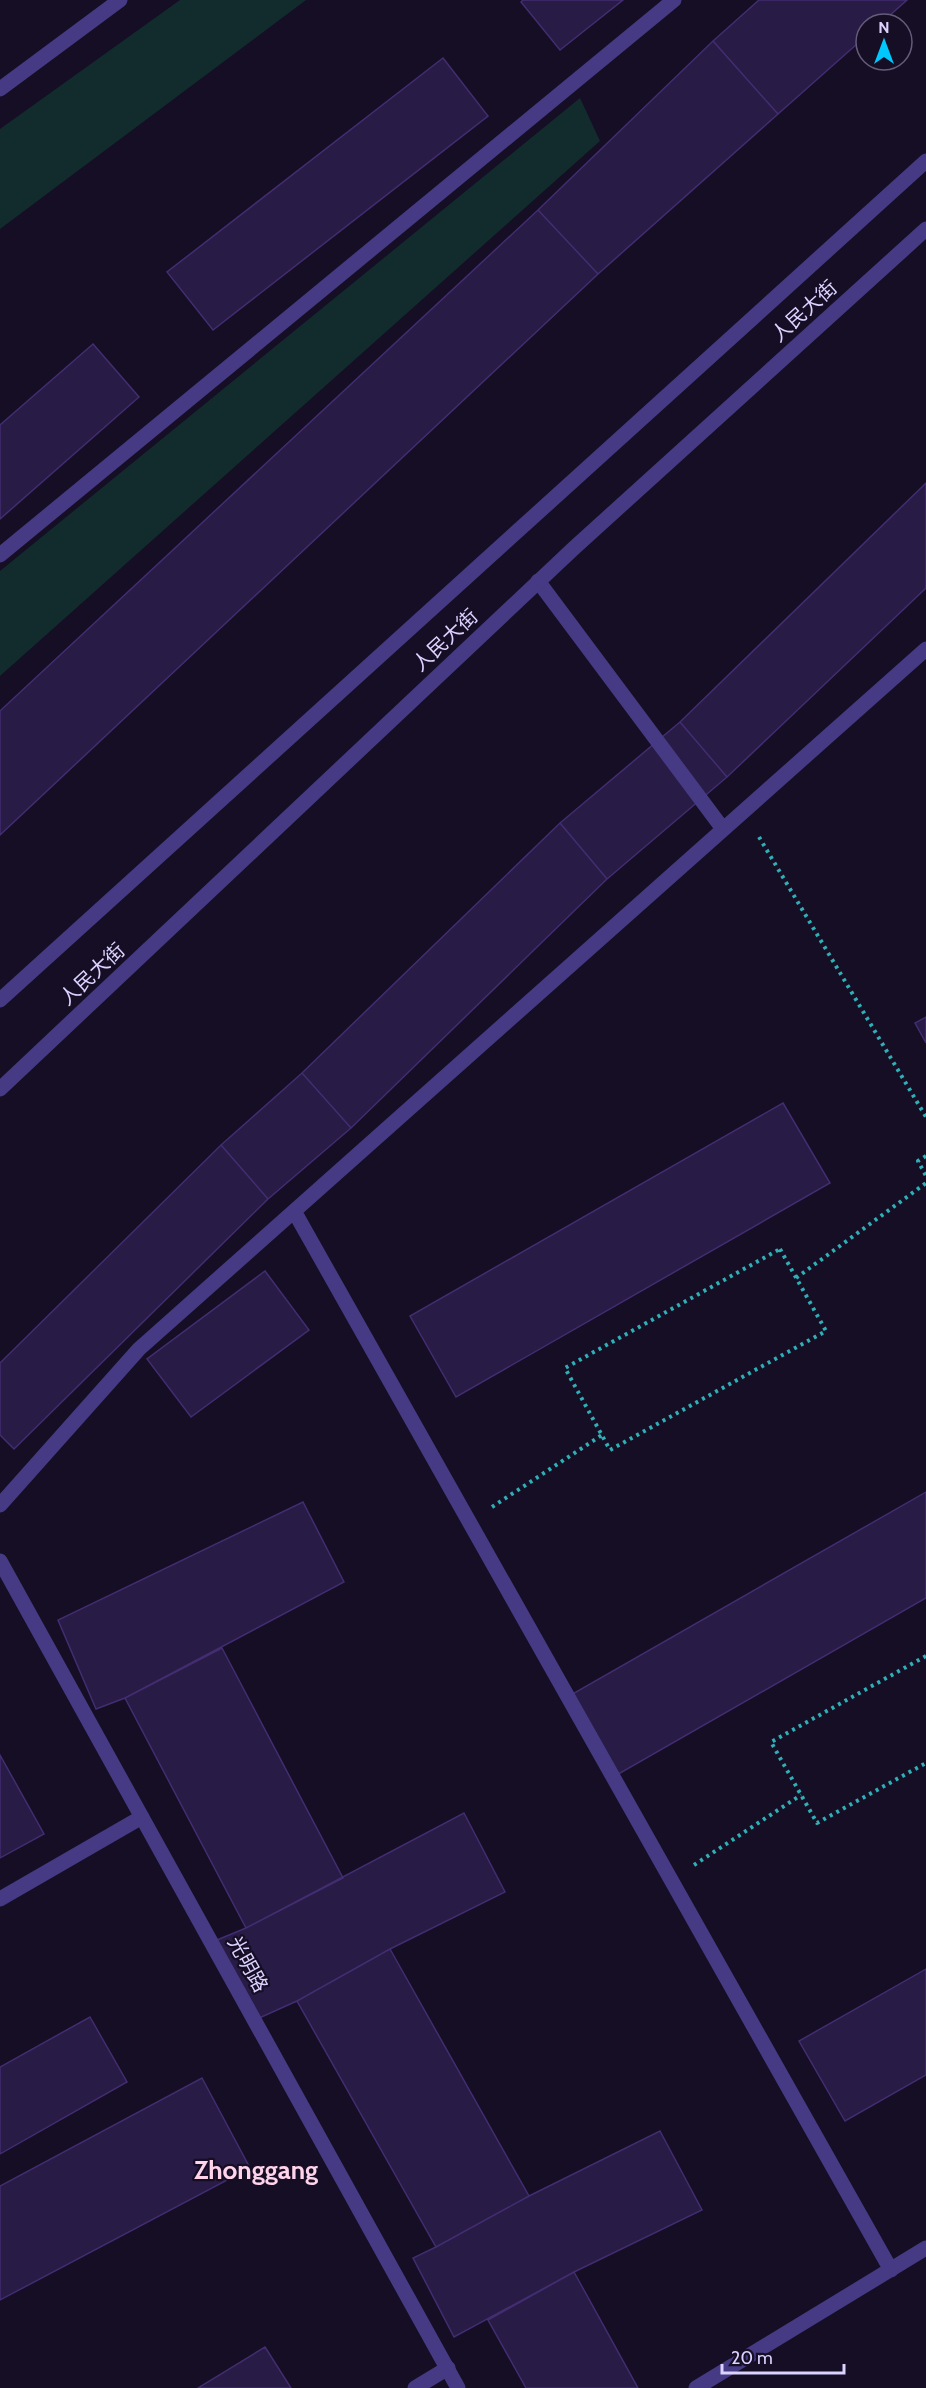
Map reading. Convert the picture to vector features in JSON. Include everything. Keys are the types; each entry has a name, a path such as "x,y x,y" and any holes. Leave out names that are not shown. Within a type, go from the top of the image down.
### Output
{"street":[{"path":"0,89 120,0"},
{"path":"0,555 674,0"},
{"name":"人民大街","path":"0,1000 926,161"},
{"name":"人民大街","path":"0,1089 538,581 926,229"},
{"path":"538,581 723,829"},
{"path":"0,1505 139,1349 926,649"},
{"path":"294,1211 891,2270"},
{"name":"光明路","path":"0,1561 458,2388"},
{"path":"0,1899 142,1817"},
{"path":"696,2388 926,2248"},
{"path":"414,2388 448,2368"}],"path":[{"path":"744,811 926,1117"},
{"path":"926,1156 918,1161 926,1176"},
{"path":"795,1278 926,1183"},
{"path":"780,1249 826,1331 610,1450 602,1435 565,1368 780,1249"},
{"path":"469,1522 602,1435"},
{"path":"926,1656 771,1742 817,1823 926,1763"},
{"path":"671,1880 801,1795"}],"green space":[{"path":"180,0 306,0 0,229 0,129"},
{"path":"580,98 600,141 0,676 0,571"}],"building":[{"path":"523,0 623,0 560,50 521,2"},
{"path":"759,0 907,0 894,12 854,12 854,47 778,114 713,41"},
{"path":"713,41 778,114 598,274 538,210"},
{"path":"443,58 488,116 213,330 167,272"},
{"path":"538,210 598,274 0,835 0,711"},
{"path":"93,344 139,397 0,519 0,425"},
{"path":"926,483 926,588 727,777 680,722"},
{"path":"680,722 727,777 607,879 560,823"},
{"path":"560,823 607,879 351,1128 302,1073"},
{"path":"926,1017 926,1043 915,1023"},
{"path":"302,1073 351,1128 268,1199 221,1145"},
{"path":"783,1103 830,1183 456,1397 410,1316"},
{"path":"221,1145 268,1199 14,1449 0,1435 0,1363"},
{"path":"265,1271 309,1330 191,1417 147,1359"},
{"path":"926,1492 926,1598 615,1776 569,1696"},
{"path":"303,1502 344,1582 125,1698 96,1709 58,1620"},
{"path":"222,1648 343,1878 246,1928 125,1698"},
{"path":"0,1755 44,1834 0,1858"},
{"path":"464,1813 505,1892 390,1949 297,2001 257,2019 217,1940 246,1928"},
{"path":"390,1949 529,2196 436,2247 297,2001"},
{"path":"926,1969 926,2075 845,2121 799,2041"},
{"path":"90,2017 127,2082 0,2154 0,2067"},
{"path":"202,2078 250,2168 0,2300 0,2186"},
{"path":"660,2131 702,2210 574,2272 454,2337 413,2258 529,2196"},
{"path":"574,2272 638,2388 526,2388 488,2320"},
{"path":"265,2347 291,2388 198,2388"}],"district":[{"name":"Zhonggang","path":"256,2170"}]}
